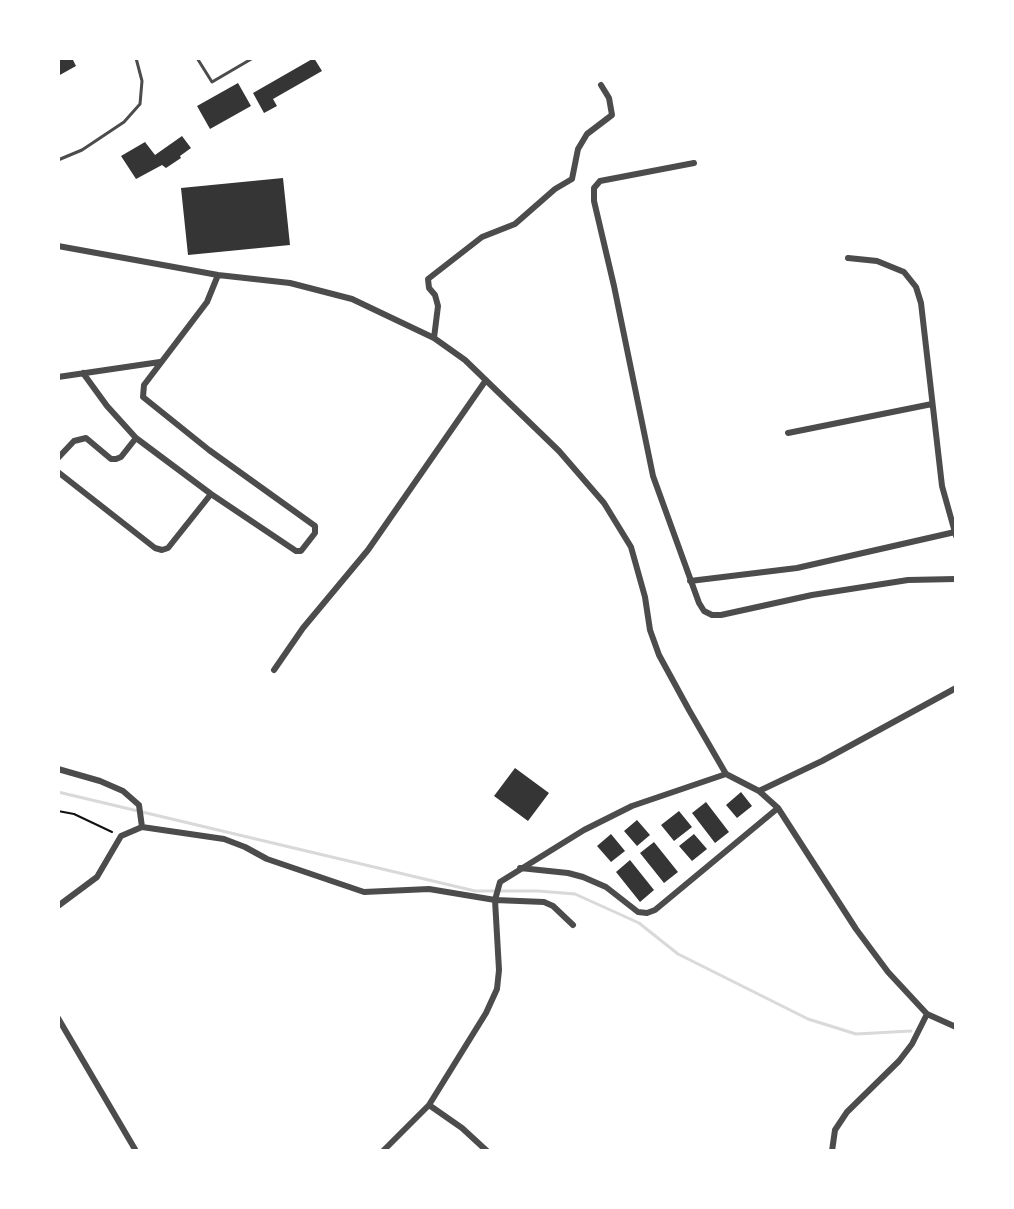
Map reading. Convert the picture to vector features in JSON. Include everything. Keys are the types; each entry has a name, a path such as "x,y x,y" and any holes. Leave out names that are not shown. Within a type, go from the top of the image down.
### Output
{"street":[{"path":"434,338 438,306 428,279 482,237 515,224 555,189 572,179 578,149 587,134 612,115 609,98 601,85"},
{"path":"694,163 600,181 594,188 594,201 653,476 690,581 704,611 721,615 812,595 908,580 956,579"},
{"path":"58,246 218,275 290,283 352,299 434,338 465,360 559,451 604,503 631,547 645,597 650,630 659,655 726,774 759,791 778,808 856,929 888,972 927,1014 956,1027"},
{"path":"690,581 797,568 955,534 942,486 921,303 916,287 904,272 877,261 848,258"},
{"path":"83,373 136,438 211,494 296,551 301,551 317,529 143,397 144,385 207,302 218,275"},
{"path":"58,377 160,362"},
{"path":"274,670 303,628 368,550 486,380"},
{"path":"788,433 932,404"},
{"path":"58,458 74,441 86,438 111,459 116,459 136,438"},
{"path":"58,472 155,548 162,550 168,548 211,494"},
{"path":"759,791 869,737 956,688"},
{"path":"58,769 123,791 139,805 142,823"},
{"path":"383,1151 429,1105 486,1013 497,989 496,897 500,882 632,806 726,774"},
{"path":"520,868 583,877 606,887 638,912 647,913 655,910 778,808"},
{"path":"58,906 97,877 121,836 142,823 224,839 267,859 364,892 429,889 544,902 553,906 573,925"},
{"path":"832,1151 835,1130 847,1112 899,1061 912,1044 927,1014"},
{"path":"58,1018 136,1151"},
{"path":"429,1105 462,1128 487,1151"}],"lane":[{"path":"58,160 82,150 124,122 140,104 142,81 136,58"},
{"path":"197,58 212,82 253,58"}],"path":[{"path":"58,811 74,814 121,836"}],"building":[{"path":"58,58 72,58 76,66 58,76"},
{"path":"314,58 322,71 273,99 277,106 264,113 253,93"},
{"path":"238,83 251,106 210,129 197,106"},
{"path":"182,136 191,148 181,158 166,168 162,165 136,179 121,156 145,142 155,155"},
{"path":"283,178 290,245 188,255 181,188"},
{"path":"515,768 549,793 528,821 494,796"},
{"path":"741,792 752,806 737,818 726,805"},
{"path":"706,802 729,832 715,843 692,813"},
{"path":"679,811 692,827 674,841 661,825"},
{"path":"637,820 650,835 637,846 624,831"},
{"path":"611,834 625,851 611,862 597,846"},
{"path":"694,834 707,849 692,861 679,846"},
{"path":"654,842 678,872 664,883 640,853"},
{"path":"630,860 654,890 640,902 616,872"}],"waterway":[{"path":"58,792 475,891 575,894 639,923 678,954 808,1019 856,1034 911,1031"}]}
